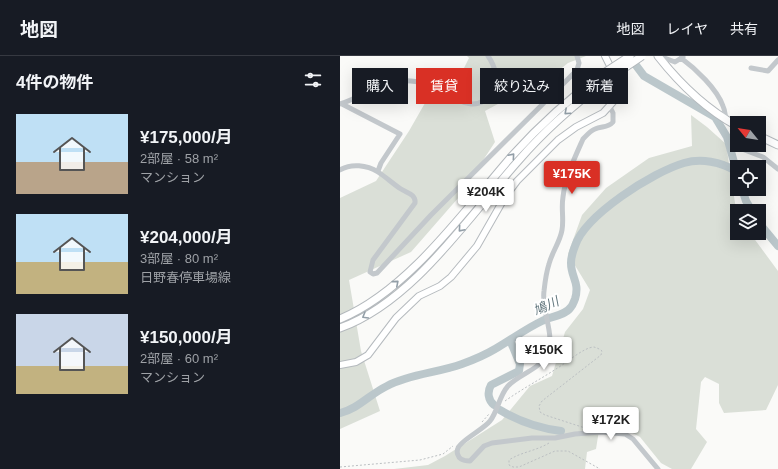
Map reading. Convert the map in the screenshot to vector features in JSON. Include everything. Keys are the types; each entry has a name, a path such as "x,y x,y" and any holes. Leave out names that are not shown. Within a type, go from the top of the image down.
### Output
{"highway":[{"path":"616,68 630,56"},
{"path":"620,68 642,56"},
{"path":"658,56 686,88 703,103 730,122"},
{"path":"340,319 368,304 393,286 407,273 454,225 532,135 572,98"},
{"path":"340,328 373,312 414,279 461,229 537,140 576,104"},
{"path":"766,139 778,145"}],"main road":[{"path":"340,365 356,362 368,354 396,318 419,296 440,286 451,278 477,246 505,197 517,182 558,140 576,127 603,113 610,107 616,96 618,82 605,56"}],"street":[{"path":"341,104 403,80 428,85 459,102 467,104 480,103 490,96 494,88 496,78 493,63 488,56"},
{"path":"340,170 346,166 357,166 378,171 401,189 413,195 415,199 415,203 373,260 370,272 373,274 377,273 430,215 577,70 579,63 576,56"},
{"path":"658,56 675,62 682,57 693,67 718,96 724,107 726,119"},
{"path":"751,68 768,71 778,60"},
{"path":"341,104 400,134 381,163 378,171"},
{"path":"610,107 613,113 613,122 608,126 595,129 583,140 564,190 562,229 546,273 544,293 550,342 545,357 534,369 516,379 508,386 491,420 458,448 458,454 461,459 470,460 484,446 492,443 595,433 625,434 633,439 658,469"},
{"path":"750,152 763,157 778,169"}],"path":[{"path":"481,423 488,414 527,386 593,347 600,349 602,351 601,354 542,401 539,406 540,412 545,415 595,433"},
{"path":"555,438 537,449 516,455 509,460 509,465 519,467 559,450 568,451 600,469"},
{"path":"340,467 420,460 443,454 456,443"}],"shaded area":[{"path":"467,56 586,56 568,63 562,68 480,68 480,104 498,104 485,111 495,142 459,197 411,252 349,280 361,351 380,411 340,429 340,198 376,181 409,131 424,104 472,104 472,68 464,68 469,58"},
{"path":"691,115 726,144 730,170 730,196 734,196 735,204 730,204 730,240 755,240 778,271 778,385 766,410 724,413 719,403 719,384 705,377 701,382 696,429 707,442 691,469 672,469 661,463 640,437 612,422 600,424 596,449 587,452 585,469 394,469 428,465 445,456 502,420 530,386 552,376 565,332 583,309 590,290 568,254 582,215 606,188 649,158 692,146"}],"waterway":[{"path":"629,56 644,76 715,117 727,137 733,160"},
{"name":"鳩川","path":"340,413 353,408 381,389 396,382 414,376 453,367 479,357 536,324 562,314 572,306 575,299 576,284 571,268 571,259 575,246 581,234 606,208 655,175 684,163 704,161 717,163 730,168"},
{"name":"鳩川","path":"744,196 748,204"},
{"name":"鳩川","path":"766,231 778,246"},
{"path":"494,405 490,401 489,396 491,385 519,371 520,364 510,340"},
{"path":"500,410 529,424 561,431"}]}
